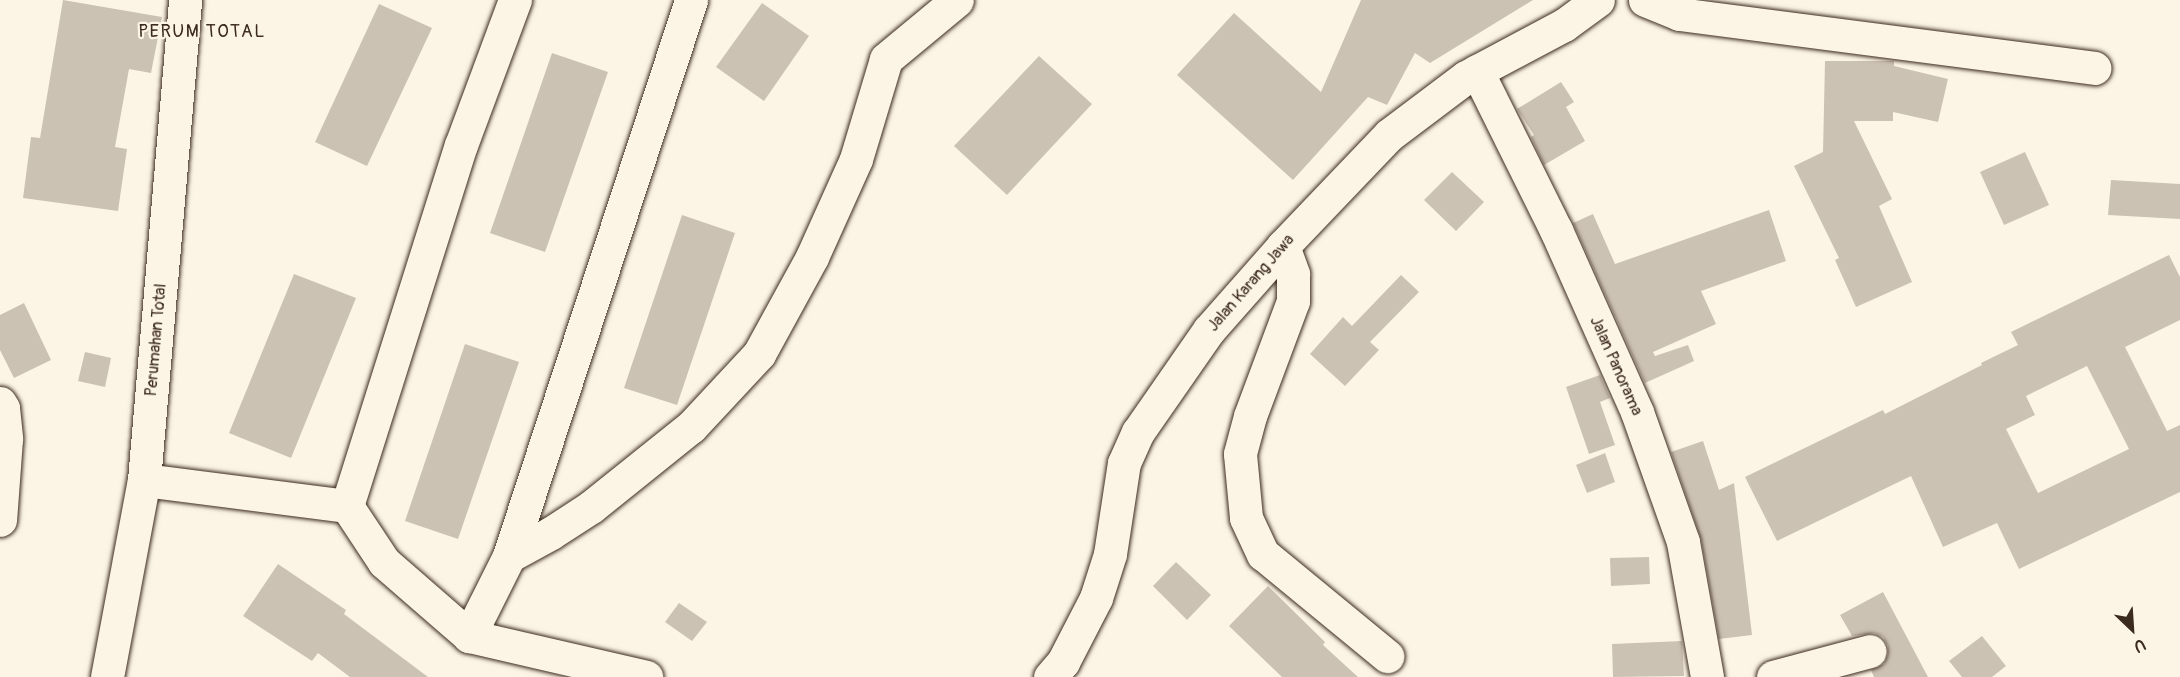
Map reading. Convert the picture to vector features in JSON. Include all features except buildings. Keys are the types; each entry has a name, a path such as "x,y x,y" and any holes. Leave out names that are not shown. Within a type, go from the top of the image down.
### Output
{"street":[{"name":"Perumahan Total","path":"107,677 144,480 185,0"},
{"path":"347,506 461,145 515,0"},
{"path":"469,636 509,556 691,0"},
{"path":"509,556 552,533 591,507 691,427 759,354 812,257 856,159 886,59 957,0"},
{"name":"Jalan Karang Jawa","path":"1050,677 1063,662 1096,598 1110,554 1124,462 1138,432 1209,330 1283,246 1389,135 1477,71 1564,25 1598,0"},
{"path":"1646,0 1679,14 2095,68"},
{"name":"Jalan Panorama","path":"1477,71 1556,230 1637,412 1683,542 1707,677"},
{"path":"1283,246 1293,274 1293,301 1250,416 1240,454 1246,518 1263,554 1387,656"},
{"path":"0,403 3,408 6,439 0,520"},
{"path":"144,480 347,506 384,562 469,636 646,677"},
{"path":"1773,677 1870,651"}],"district":[{"name":"PERUM TOTAL","path":"202,32"}]}
